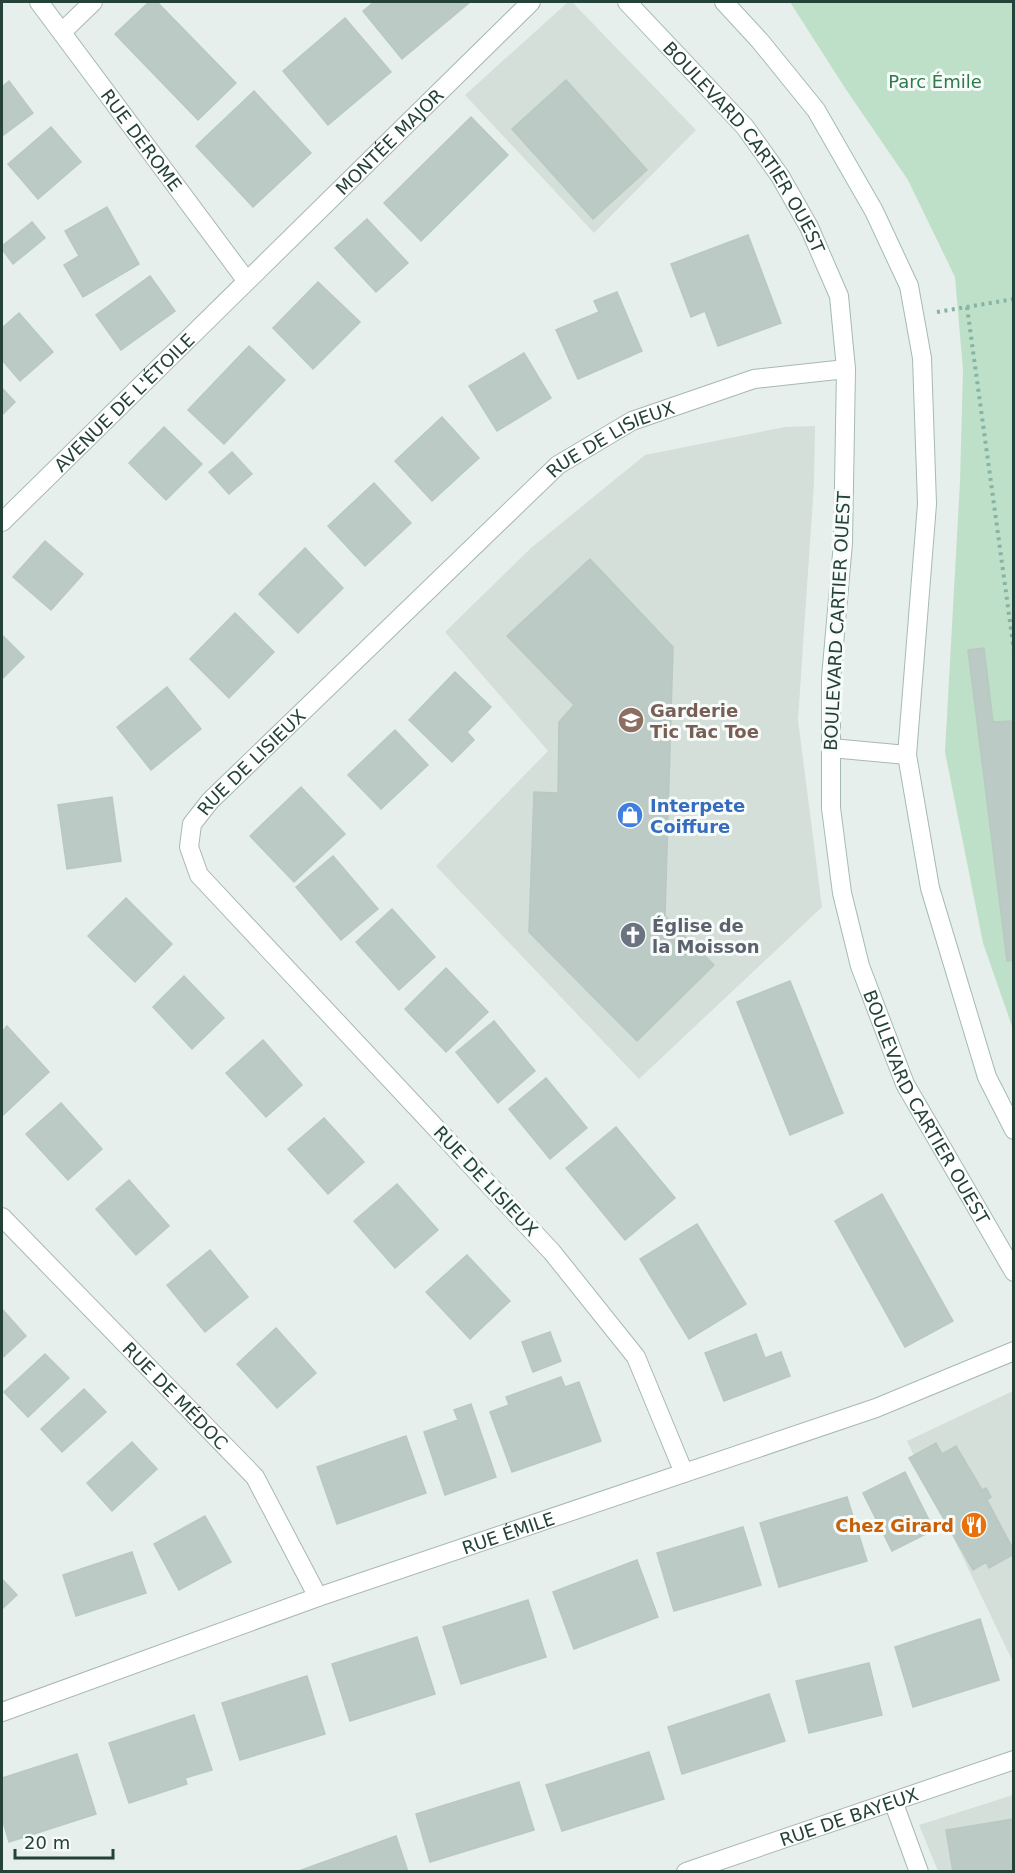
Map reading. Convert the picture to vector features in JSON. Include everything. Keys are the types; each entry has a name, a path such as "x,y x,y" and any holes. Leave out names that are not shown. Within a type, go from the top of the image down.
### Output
{"street":[{"name":"RUE DEROME","path":"39,2 246,280"},
{"path":"62,32 93,2"},
{"name":"MONTÉE MAJOR","path":"246,280 531,2"},
{"name":"BOULEVARD CARTIER OUEST","path":"627,2 745,128 780,176 809,227 839,296 846,369 843,543 831,678 831,808 842,893 860,966 905,1084 1014,1272"},
{"path":"724,2 760,40 816,110 874,211 909,286 922,358 927,504 907,755 930,888 987,1077 1014,1130"},
{"name":"AVENUE DE L'ÉTOILE","path":"2,522 246,280"},
{"name":"RUE DE LISIEUX","path":"684,1473 636,1357 552,1251 199,875 189,847 192,824 210,801 558,465 632,421 754,379 846,369"},
{"path":"831,748 907,755"},
{"name":"RUE DE MÉDOC","path":"2,1217 255,1477 318,1597"},
{"name":"RUE ÉMILE","path":"2,1712 318,1597 876,1407 1014,1351"},
{"name":"RUE DE BAYEUX","path":"686,1872 1014,1760"},
{"path":"893,1801 919,1872"}],"path":[{"path":"915,315 1014,299"},
{"path":"968,307 1014,651"}],"shaded area":[{"path":"568,2 572,2 696,130 594,233 465,95"},
{"path":"815,426 814,483 798,720 822,907 639,1079 436,866 548,751 445,632 531,548 645,455 785,427"},
{"path":"1013,1391 1013,1662 907,1441"},
{"path":"1013,1795 1013,1871 938,1871 919,1825"}],"green space":[{"name":"Parc Émile","path":"790,2 1013,2 1013,1029 983,943 945,752 960,482 963,370 955,277 908,180"}],"building":[{"path":"149,2 157,2 236,83 198,120 115,34"},
{"path":"374,2 470,2 402,59 363,11"},
{"path":"345,18 391,72 328,125 283,71"},
{"path":"566,80 647,170 593,219 512,129"},
{"path":"9,81 33,113 2,136 2,87"},
{"path":"254,91 311,153 253,207 196,146"},
{"path":"471,117 508,155 421,241 384,203"},
{"path":"51,127 81,162 38,199 8,164"},
{"path":"107,207 139,264 83,297 64,265 79,256 65,231"},
{"path":"367,219 408,263 376,292 335,248"},
{"path":"32,222 45,238 13,264 2,246"},
{"path":"748,235 781,323 718,346 705,311 691,317 671,264"},
{"path":"150,276 175,311 121,350 96,315"},
{"path":"318,282 360,322 313,369 273,328"},
{"path":"617,292 642,351 578,379 556,330 599,312 594,301"},
{"path":"19,313 53,352 20,381 2,360 2,328"},
{"path":"249,346 285,380 224,444 188,410"},
{"path":"524,353 551,398 497,431 469,386"},
{"path":"2,388 15,402 2,415"},
{"path":"442,417 479,458 432,501 395,461"},
{"path":"164,427 202,464 166,500 129,463"},
{"path":"232,452 252,474 229,494 209,472"},
{"path":"374,483 411,523 365,566 328,526"},
{"path":"45,541 83,574 51,610 13,577"},
{"path":"305,548 343,588 298,633 259,594"},
{"path":"590,559 673,647 665,916 714,965 637,1041 529,932 534,792 558,793 559,722 574,705 507,636"},
{"path":"235,613 274,652 229,698 190,659"},
{"path":"2,635 24,657 2,679"},
{"path":"984,648 993,722 1011,721 1014,741 1014,960 1007,961 968,650"},
{"path":"455,672 491,707 467,732 474,740 452,762 409,720"},
{"path":"167,687 201,729 151,770 117,727"},
{"path":"395,730 428,765 381,809 348,775"},
{"path":"301,787 345,834 294,882 250,836"},
{"path":"112,797 121,861 67,869 58,805"},
{"path":"333,856 378,909 341,940 296,887"},
{"path":"126,898 172,944 135,982 88,936"},
{"path":"392,909 435,957 399,990 356,942"},
{"path":"446,968 488,1012 446,1052 405,1009"},
{"path":"184,976 224,1018 192,1049 153,1007"},
{"path":"790,981 843,1113 790,1135 737,1002"},
{"path":"494,1021 535,1071 498,1103 456,1052"},
{"path":"7,1026 49,1072 2,1116 2,1032"},
{"path":"263,1040 302,1085 266,1117 226,1073"},
{"path":"546,1078 587,1128 550,1159 509,1109"},
{"path":"61,1103 102,1149 68,1180 26,1134"},
{"path":"324,1118 364,1162 328,1194 288,1149"},
{"path":"616,1127 675,1198 625,1240 566,1168"},
{"path":"129,1180 169,1226 136,1255 96,1209"},
{"path":"397,1184 438,1230 395,1268 354,1221"},
{"path":"882,1194 953,1321 905,1347 835,1221"},
{"path":"697,1224 746,1304 689,1339 640,1259"},
{"path":"210,1250 248,1297 205,1332 167,1285"},
{"path":"467,1255 510,1301 470,1339 426,1292"},
{"path":"2,1309 26,1336 2,1358"},
{"path":"276,1328 316,1373 277,1408 237,1364"},
{"path":"550,1332 561,1361 533,1372 522,1342"},
{"path":"756,1334 765,1358 781,1352 790,1376 724,1401 705,1353"},
{"path":"45,1354 69,1378 28,1417 4,1392"},
{"path":"561,1377 565,1387 579,1382 601,1441 512,1472 490,1412 509,1405 506,1397"},
{"path":"84,1389 106,1412 62,1452 41,1429"},
{"path":"471,1404 496,1477 445,1495 424,1432 458,1420 454,1410"},
{"path":"406,1436 426,1493 337,1524 317,1467"},
{"path":"132,1442 157,1469 112,1511 87,1483"},
{"name":"Chez Girard","path":"936,1443 942,1454 956,1446 982,1490 986,1488 991,1497 987,1500 1014,1551 1014,1554 989,1568 986,1562 973,1570 909,1458"},
{"path":"905,1472 934,1530 892,1551 863,1493"},
{"path":"847,1497 867,1561 779,1587 760,1523"},
{"path":"205,1516 231,1562 179,1590 154,1544"},
{"path":"743,1527 761,1585 674,1611 657,1553"},
{"path":"132,1552 146,1593 76,1616 63,1575"},
{"path":"637,1560 658,1617 574,1649 553,1592"},
{"path":"2,1579 17,1595 2,1609"},
{"path":"528,1600 546,1657 461,1684 443,1627"},
{"path":"980,1619 999,1680 913,1707 895,1647"},
{"path":"417,1637 435,1694 350,1721 332,1664"},
{"path":"869,1663 882,1715 809,1733 796,1681"},
{"path":"307,1676 325,1734 240,1760 222,1703"},
{"path":"769,1694 785,1741 682,1774 668,1727"},
{"path":"194,1715 212,1770 185,1778 187,1784 129,1803 109,1743"},
{"path":"649,1752 664,1799 562,1831 546,1785"},
{"path":"77,1754 96,1814 9,1842 2,1818 2,1778"},
{"path":"519,1782 534,1830 430,1862 416,1814"},
{"path":"1014,1819 1014,1872 953,1872 946,1830"},
{"path":"396,1836 408,1872 296,1872"}],"place":[{"name":"Garderie Tic Tac Toe","path":"631,720"},
{"name":"Interpete Coiffure","path":"630,815"},
{"name":"Église de la Moisson","path":"633,935"},
{"name":"Chez Girard","path":"974,1525"}]}
